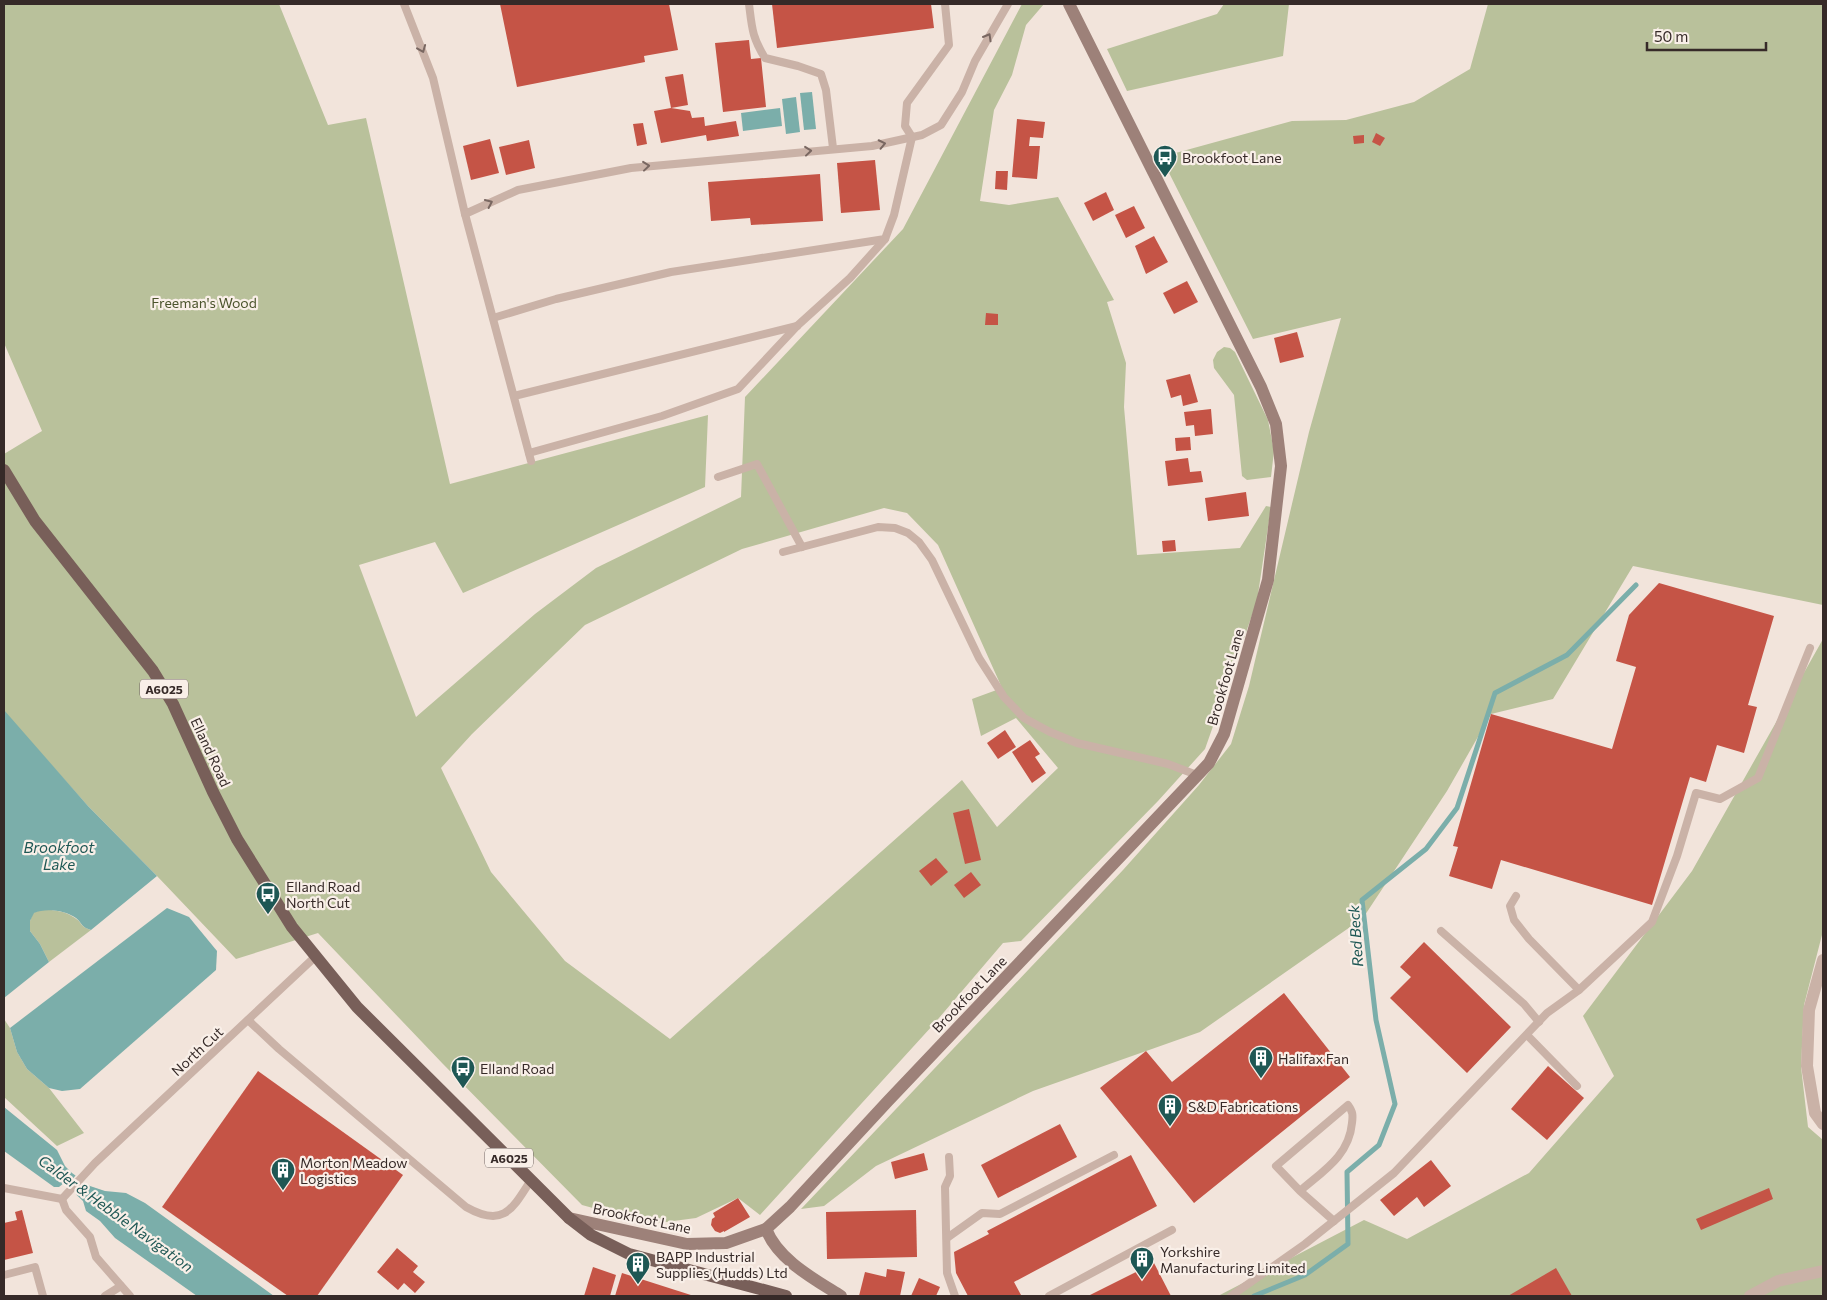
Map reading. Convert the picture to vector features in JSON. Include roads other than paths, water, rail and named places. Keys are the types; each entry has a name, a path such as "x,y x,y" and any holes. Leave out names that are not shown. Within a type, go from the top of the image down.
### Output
{"main road":[{"name":"Elland Road","path":"4,470 35,521 152,671 173,704 213,792 237,839 292,927 357,1007 569,1218 590,1235 629,1254 783,1296"}],"street":[{"name":"Brookfoot Lane","path":"569,1218 687,1244 726,1243 766,1230 790,1207 1209,763 1224,734 1268,580 1281,466 1276,424 1261,388 1069,4"},
{"path":"1823,960 1809,1010 1807,1066 1815,1113 1823,1124"},
{"path":"766,1230 770,1240 790,1261 840,1296"},
{"path":"1750,1296 1778,1281 1823,1271"}],"lane":[{"path":"404,4 433,78 464,214 530,457 662,416 738,389 797,326 850,278 885,239 894,215 912,138 905,126 907,103 949,45 945,4"},
{"path":"749,4 752,32 756,44 765,58 821,74 826,90 833,148"},
{"path":"464,214 518,190 631,168 833,148 872,146 922,135 941,125 962,92 974,61 1008,4"},
{"path":"493,318 556,299 671,272 885,239"},
{"path":"514,396 797,326"},
{"path":"718,477 757,464 802,547"},
{"path":"783,552 878,527 896,528 908,533 919,542 932,560 979,658 1004,697 1024,718 1050,732 1077,742 1168,764 1197,775"},
{"path":"1231,1296 1305,1244 1394,1174 1547,1013 1579,990 1652,922 1677,856 1696,793 1720,799 1758,778 1810,648"},
{"path":"1516,896 1510,906 1514,920 1529,939 1579,990"},
{"path":"1441,931 1524,1004 1539,1022"},
{"name":"North Cut","path":"62,1199 95,1163 316,956"},
{"path":"248,1020 279,1049 466,1207 480,1215 496,1216 504,1214 512,1208 531,1180"},
{"path":"1527,1035 1577,1086"},
{"path":"1300,1191 1343,1152 1351,1135 1353,1112 1348,1105 1276,1166 1300,1191 1336,1219"},
{"path":"947,1238 982,1213 1000,1214 1114,1155"},
{"path":"950,1157 950,1176 945,1187 947,1273 955,1296"},
{"path":"4,1188 62,1199 66,1210 90,1237 96,1257 130,1296"},
{"path":"1048,1296 1172,1230"},
{"path":"4,1275 34,1266 43,1296"},
{"path":"105,1296 120,1286"}],"water":[{"path":"812,92 816,129 804,130 800,93"},
{"path":"796,97 800,132 786,134 782,99"},
{"path":"780,108 782,126 743,131 741,113"},
{"name":"Brookfoot Lake","path":"4,710 88,806 157,876 91,930 66,913 49,910 34,913 30,921 30,931 40,944 49,962 4,998"},
{"path":"167,908 189,917 217,951 216,970 80,1089 62,1091 49,1088 27,1069 17,1052 10,1028"},
{"name":"Calder & Hebble Navigation","path":"4,1107 57,1150 65,1166 90,1186 105,1191 126,1193 145,1203 274,1296 197,1296 115,1238 100,1221 86,1211 83,1201 64,1183 59,1187 54,1187 4,1151"}],"waterway":[{"name":"Red Beck","path":"1254,1296 1305,1275 1348,1244 1347,1172 1379,1145 1395,1104 1376,1020 1362,900 1426,849 1457,808 1495,693 1567,655 1636,585"}],"place":[{"name":"Brookfoot Lane","path":"1165,178"},
{"name":"Elland Road North Cut","path":"268,915"},
{"name":"Halifax Fan","path":"1261,1079"},
{"name":"Elland Road","path":"463,1089"},
{"name":"S&D Fabrications","path":"1170,1127"},
{"name":"Morton Meadow Logistics","path":"283,1191"},
{"name":"Yorkshire Manufacturing Limited","path":"1142,1280"},
{"name":"BAPP Industrial Supplies (Hudds) Ltd","path":"638,1285"}],"park label":[{"name":"Freeman's Wood","path":"204,302"}]}
